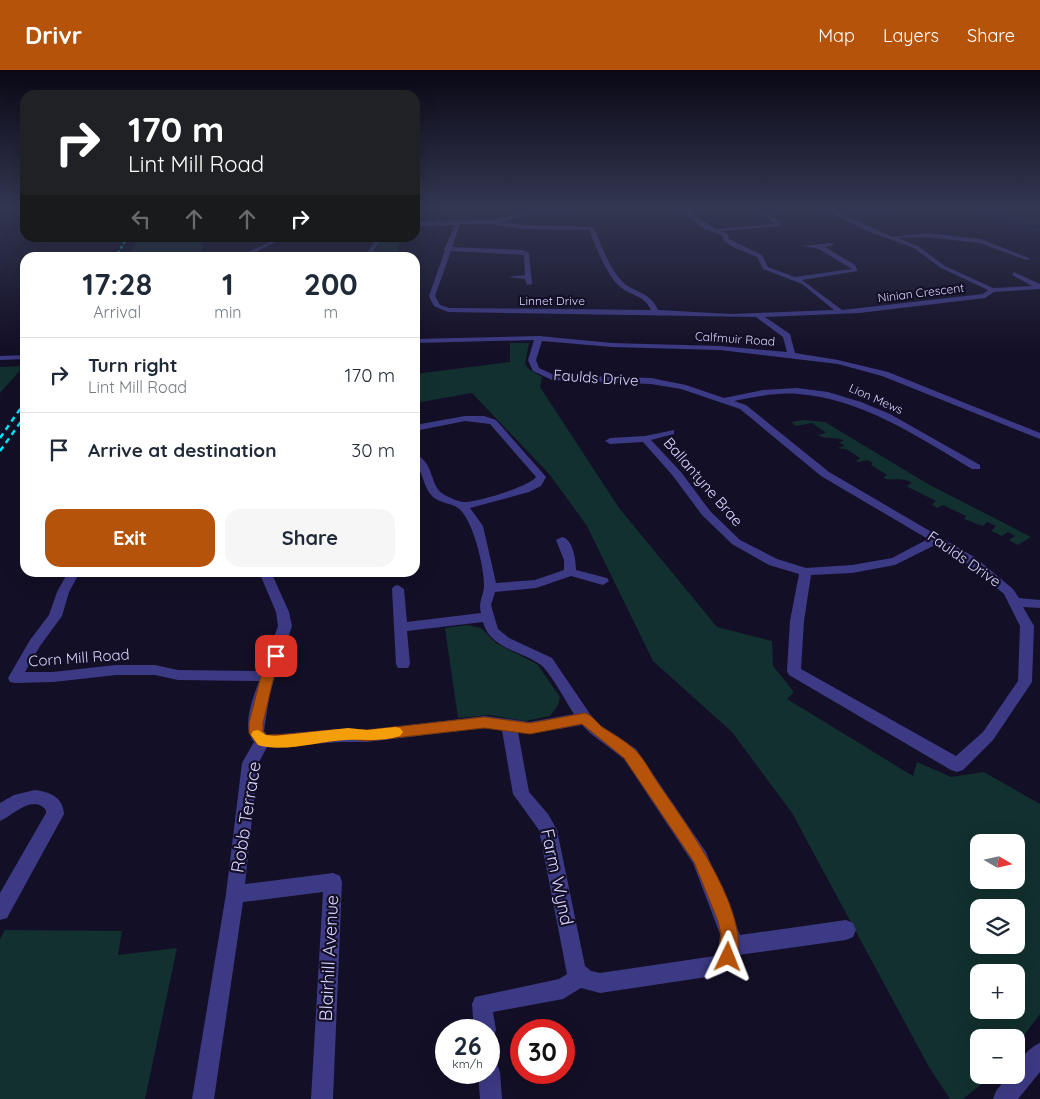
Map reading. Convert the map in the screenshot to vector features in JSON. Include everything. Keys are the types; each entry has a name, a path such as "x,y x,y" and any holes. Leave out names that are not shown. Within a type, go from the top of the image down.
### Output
{"street":[{"name":"Linnet Drive","path":"445,255 432,296 437,306 448,310 655,312 712,316 756,314"},
{"path":"511,277 529,281 527,255"},
{"path":"605,255 621,284 645,295 652,302 655,312"},
{"path":"758,255 760,256 765,268 797,279 812,288 841,312"},
{"path":"797,279 856,270 854,266 834,255"},
{"name":"Ninian Crescent","path":"756,314 841,312 966,299 985,296 992,290 943,268 926,255"},
{"path":"1018,255 1028,259"},
{"path":"1014,274 1040,287"},
{"path":"992,290 1040,287"},
{"path":"756,314 787,336 792,355"},
{"name":"Calfmuir Road","path":"420,341 539,338 612,345 720,348 792,355 838,362 886,374 1040,436"},
{"name":"Faulds Drive","path":"539,338 532,360 536,369 552,377 651,381 726,400 743,407 825,474 972,561 1009,592 1027,626 1025,682 988,736 957,765 794,671 797,621 805,572"},
{"path":"0,358 20,357"},
{"name":"Lion Mews","path":"726,400 757,392 777,390 801,391 845,398 890,418 976,466"},
{"path":"420,427 466,420 488,420 493,422 541,477 537,484 525,490 463,506"},
{"path":"610,441 645,439 671,432"},
{"name":"Ballantyne Brae","path":"645,439 677,474 706,513 736,542 773,562 805,572 852,570 895,561 937,539"},
{"path":"420,463 426,469 428,480 437,495 463,506 477,526 490,588 485,605 492,631 496,635 547,662 585,718 595,729 630,754 691,843 708,874 726,921 730,946 728,957 720,965 600,983 589,982 580,977 563,990 482,1004 484,1019"},
{"path":"562,540 570,560 570,572"},
{"path":"490,588 542,583 570,572 603,581"},
{"name":"Corn Mill Road","path":"71,577 63,592 55,616 35,643 15,678 54,677 116,670 155,670 178,675 267,676"},
{"path":"266,577 269,589 285,618 285,626 267,676 256,723 256,733 263,741 288,741 348,734 367,736 484,722 530,728 585,718"},
{"path":"398,589 404,664"},
{"path":"1014,602 1040,604"},
{"path":"400,627 488,617"},
{"name":"Farm Wynd","path":"509,725 521,794 525,802 544,819 548,830 576,970 580,977"},
{"name":"Robb Terrace","path":"235,894 250,763 263,741"},
{"path":"0,813 7,806 28,798 46,799 55,807 55,814 0,911"},
{"name":"Blairhill Avenue","path":"235,894 333,882 322,1099"},
{"path":"203,1099 235,894"},
{"path":"730,946 846,930"},
{"path":"1004,1099 1040,1054"},
{"path":"490,1084 491,1099"}],"green space":[{"path":"510,343 529,343 525,364 529,369 542,377 540,387 619,508 717,627 772,641 773,666 794,692 787,699 913,776 917,762 951,777 984,772 1040,804 1040,1014 1025,1034 1025,1029 970,1029 970,1084 982,1084 963,1099 950,1099 929,1067 792,813 732,732 653,661 587,526 550,475 472,393 420,402 420,373 510,362"},
{"path":"20,366 20,370 0,393 0,367"},
{"path":"804,420 825,422 928,484 1031,537 1018,545 1009,540 1015,536 1008,532 1002,536 991,531 996,526 987,522 983,526 964,519 966,516 943,505 937,508 932,504 936,501 906,486 912,483 904,480 883,478 887,475 871,465 873,463 867,460 856,461 860,458 846,449 837,448 845,446 839,442 844,441 841,439 821,437 818,435 826,433 812,423 796,426 791,422"},
{"path":"467,625 481,628 496,643 537,664 560,697 558,705 550,716 525,721 489,715 458,718 445,628"},
{"path":"5,930 122,931 118,955 177,948 145,1099 0,1099 0,939"}],"railway":[{"path":"0,438 20,409"},
{"path":"0,451 20,423"}],"slow traffic":[{"path":"258,735 263,741 275,742 348,734 367,736 395,732"}],"route":[{"path":"276,656 267,676 256,723 256,733 263,741 288,741 348,734 367,736 484,722 530,728 585,718 595,729 630,754 700,858 708,874 730,934 728,957"}]}
